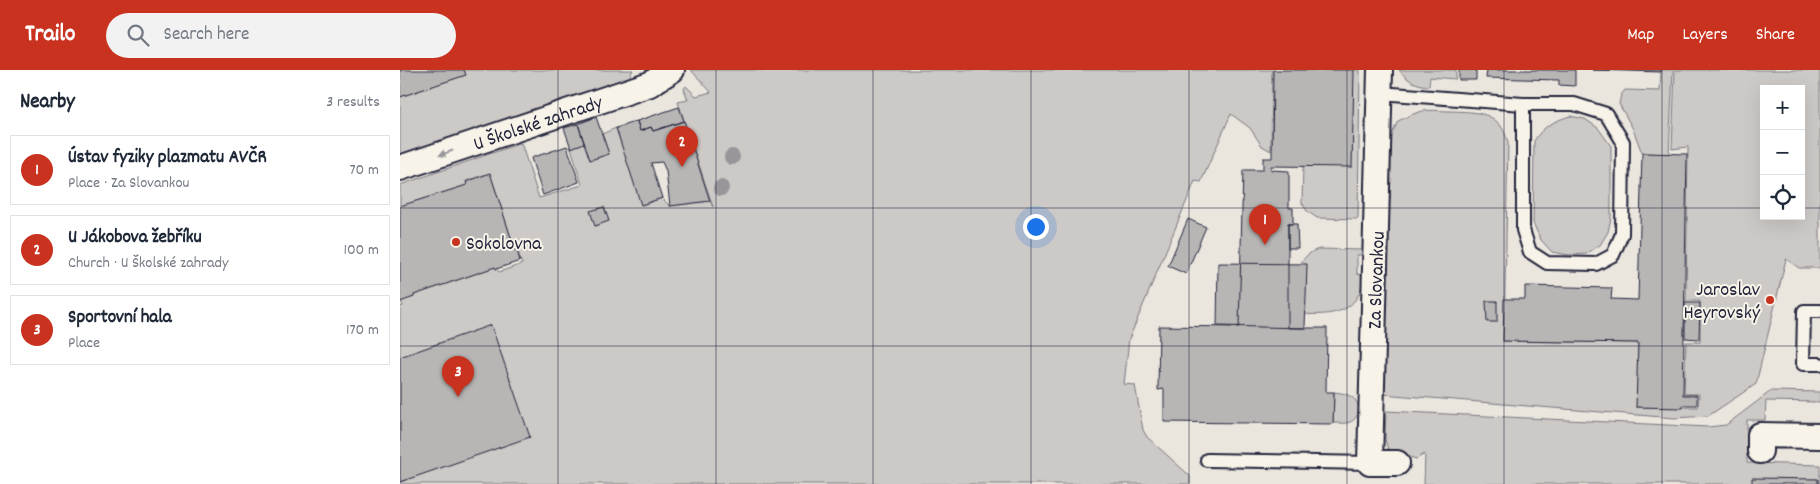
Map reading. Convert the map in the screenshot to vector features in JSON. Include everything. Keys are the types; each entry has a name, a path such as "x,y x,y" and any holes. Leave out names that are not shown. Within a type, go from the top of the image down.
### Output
{"street":[{"name":"U Školské zahrady","path":"400,168 647,77 672,70"},
{"name":"Za Slovankou","path":"1370,463 1380,81"},
{"path":"1760,452 1760,435 1820,436"},
{"path":"1370,463 1397,463"}],"lane":[{"path":"1380,81 1523,104 1574,104 1606,114 1623,142 1622,234 1613,255 1596,264 1547,263 1530,252 1523,230 1523,104"},
{"path":"1820,311 1804,311 1803,364 1820,364"},
{"path":"1207,460 1370,463"}],"shaded area":[{"path":"464,70 633,70 628,79 400,156 400,97 465,75"},
{"path":"691,70 1272,70 1271,151 1262,146 1250,128 1231,114 1201,182 1195,181 1129,339 1124,384 1135,385 1143,430 1147,437 1190,476 1190,484 400,484 400,307 403,306 401,301 495,267 499,272 522,264 517,250 515,250 490,173 466,181 467,185 401,206 400,208 400,185 521,143 539,198 582,185 571,148 584,143 590,160 609,154 602,134 616,128 642,205 662,198 670,206 710,201 713,207 678,102 688,100 684,89 686,86 696,96 711,92"},
{"path":"1354,70 1360,70 1358,219 1317,218 1307,211 1302,203 1303,166"},
{"path":"1399,70 1456,70 1456,79 1430,77 1429,86 1409,80"},
{"path":"1661,70 1673,70 1669,154 1642,153 1633,129 1619,104 1621,95 1625,90 1660,91"},
{"path":"1675,70 1820,70 1820,268 1799,268 1786,259 1756,384 1708,416 1674,418 1382,394 1385,366 1390,139 1398,121 1414,114 1431,110 1460,111 1478,113 1494,119 1505,132 1508,143 1504,341 1638,343 1637,407 1698,407 1699,394 1684,394 1686,342 1700,342 1700,301 1686,301 1688,147 1672,149"},
{"path":"1570,116 1585,119 1598,128 1611,146 1611,218 1608,232 1600,245 1586,254 1569,255 1552,252 1541,240 1533,223 1534,141 1541,131 1549,125"},
{"path":"1319,249 1363,250 1363,255 1357,255 1357,274 1362,275 1360,292 1347,308 1339,311 1321,314 1294,314 1295,285 1299,267 1303,259"},
{"path":"1771,391 1820,392 1820,402 1766,401 1765,420 1747,420 1747,463 1820,465 1820,484 1818,484 1818,479 1752,484 1424,484 1425,454 1416,459 1388,449 1385,440 1386,411 1708,427 1726,425"},
{"path":"1334,392 1354,398 1359,409 1354,420 1346,423 1333,423"}],"building":[{"path":"400,70 464,70 466,75 400,97"},
{"path":"1273,70 1354,70 1352,167 1271,166 1271,170 1289,171 1289,208 1293,208 1293,224 1288,224 1288,328 1327,328 1326,392 1334,392 1333,424 1164,422 1164,389 1158,390 1159,326 1239,327 1243,170 1263,170 1263,158 1272,158"},
{"path":"1459,70 1476,70 1476,80 1459,80"},
{"path":"1487,70 1575,70 1575,86 1559,85 1559,80 1486,78"},
{"path":"1592,70 1661,70 1661,72"},
{"path":"679,107 684,121 653,131 651,127 640,131 637,121"},
{"path":"596,117 609,154 590,160 578,124"},
{"path":"637,121 640,131 651,127 653,131 684,121 710,201 670,206 666,171 662,162 651,163 662,198 641,205 616,128"},
{"path":"578,124 584,143 571,148 564,128"},
{"path":"567,146 579,182 543,195 531,158"},
{"path":"1642,153 1687,154 1683,395 1697,395 1697,405 1683,405 1683,408 1636,407 1638,343 1503,341 1504,299 1525,299 1525,286 1612,288 1611,299 1638,300"},
{"name":"Sokolovna","path":"490,173 520,261 496,269 495,267 414,295 414,297 400,302 400,206 467,185 466,182"},
{"path":"604,207 609,221 595,226 590,211"},
{"path":"1188,219 1206,227 1186,274 1168,266"},
{"path":"1288,224 1297,224 1298,248 1288,248"},
{"path":"1218,263 1307,264 1305,328 1217,326"},
{"path":"1486,301 1497,301 1497,322 1487,322"},
{"path":"1685,303 1700,303 1699,339 1685,338"},
{"path":"491,325 530,437 400,482 400,357"},
{"path":"1752,478 1818,479 1818,484 1752,484"}],"place":[{"name":"U Jákobova žebříku","path":"682,167"},
{"name":"Sokolovna","path":"456,242"},
{"name":"Ústav fyziky plazmatu AVČR","path":"1265,245"},
{"name":"Jaroslav Heyrovský","path":"1770,300"},
{"name":"Sportovní hala","path":"458,397"}]}
